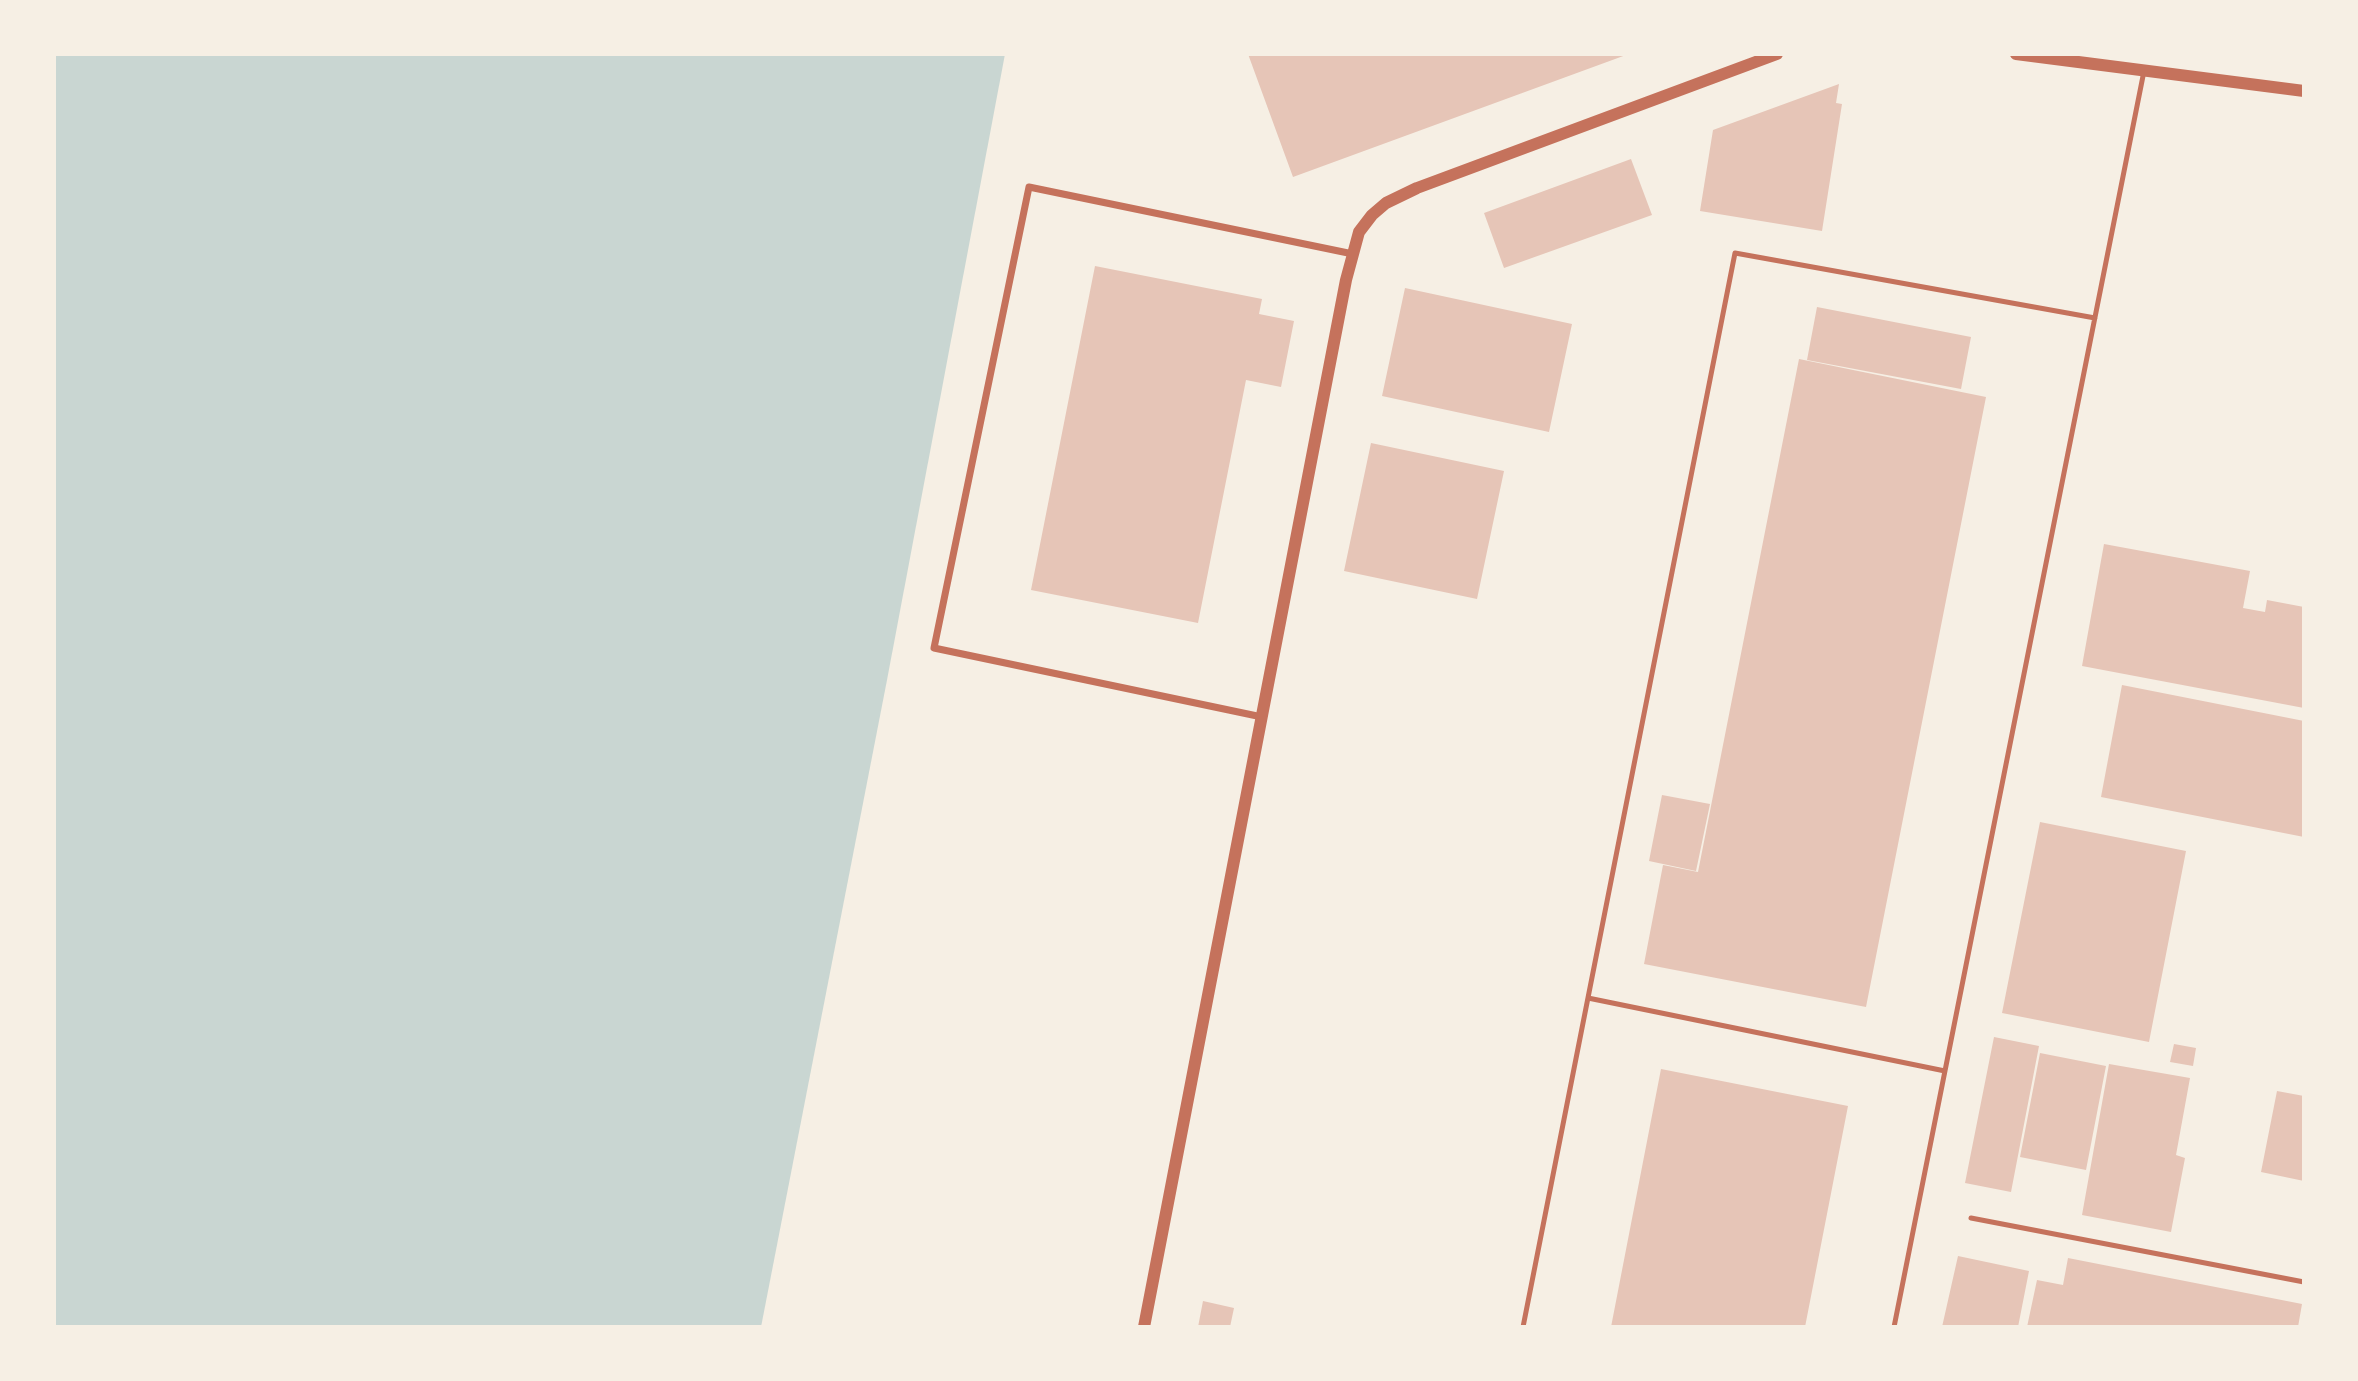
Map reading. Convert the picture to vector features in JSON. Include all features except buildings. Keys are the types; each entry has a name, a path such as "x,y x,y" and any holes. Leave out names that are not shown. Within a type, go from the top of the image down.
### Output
{"street":[{"path":"1144,1327 1359,232 1372,215 1387,203 1417,187 1777,54"},
{"path":"2016,54 2304,91"},
{"path":"1262,717 934,648 1029,187 1353,254"}],"lane":[{"path":"1895,1327 2144,71"},
{"path":"1523,1327 1735,253 2095,318"},
{"path":"1588,999 1945,1071"},
{"path":"1971,1218 2304,1282"}],"shaded area":[{"path":"54,54 1005,54 761,1327 54,1327"}]}
